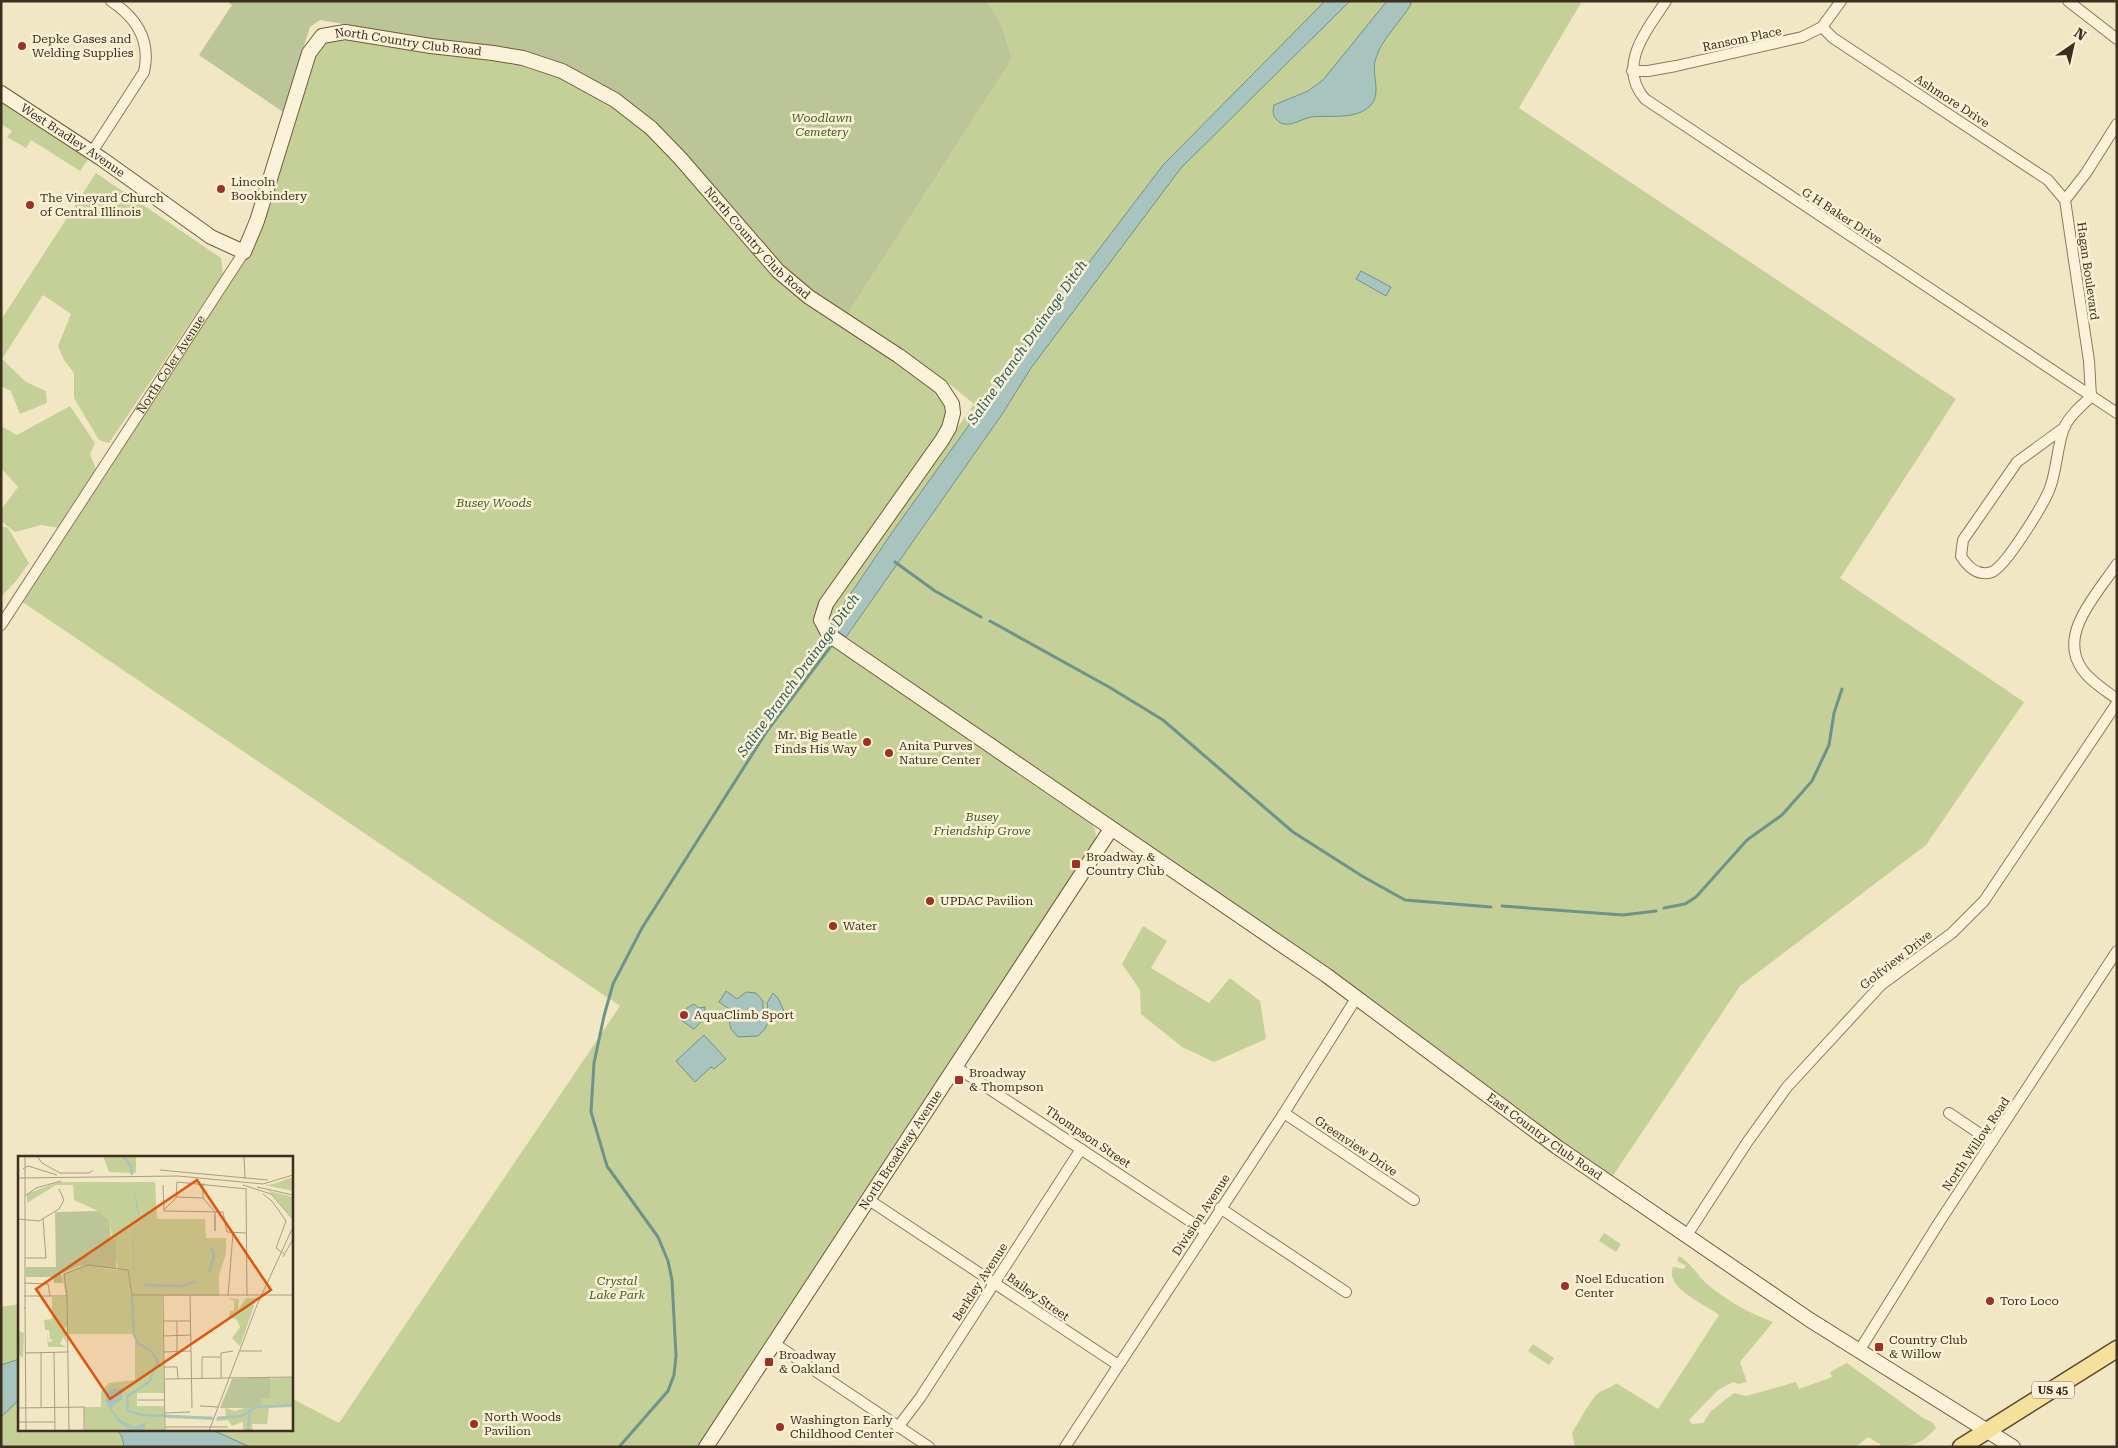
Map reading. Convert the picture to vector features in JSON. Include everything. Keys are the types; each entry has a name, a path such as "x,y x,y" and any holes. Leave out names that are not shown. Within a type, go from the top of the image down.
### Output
{"main road":[{"name":"US 45","path":"1961,1447 2117,1349"}],"street":[{"path":"92,152 144,72 147,59 146,44 139,28 127,14 111,1"},
{"path":"1632,71 1638,47 1666,1"},
{"name":"Ransom Place","path":"1632,71 1648,71 1778,44 1802,37 1822,27 1841,1"},
{"path":"2068,1 2117,40"},
{"name":"Ashmore Drive","path":"1822,27 1834,38 2048,180 2056,186 2064,200"},
{"name":"North Country Club Road","path":"298,83 309,52 314,45 322,36 338,32 362,33 431,46 523,58 562,70 615,100 651,128 680,158 778,271 825,308 899,356 941,387 952,404 953,413 949,428 826,604 822,613 822,626 837,641 1111,829"},
{"name":"G H Baker Drive","path":"1632,71 1634,83 1640,93 1659,110 2117,413"},
{"name":"North Coler Avenue","path":"1,625 244,252 256,221 298,83"},
{"name":"West Bradley Avenue","path":"1,93 92,152 211,237 244,252"},
{"path":"2064,200 2086,173 2117,124"},
{"name":"Hagan Boulevard","path":"2064,200 2089,361 2091,397"},
{"path":"2065,426 2050,487 2043,503 2000,566 1987,573 1974,570 1960,556 1962,540 2017,462 2065,426 2091,397"},
{"path":"2117,564 2079,622 2073,645 2076,660 2083,671 2117,701"},
{"name":"Golfview Drive","path":"1687,1235 1772,1106 1787,1087 1881,985 1952,933 1984,900 2117,701"},
{"name":"East Country Club Road","path":"1111,829 1357,996 1504,1109 1810,1320 2013,1447"},
{"name":"North Broadway Avenue","path":"706,1447 1111,829"},
{"name":"North Willow Road","path":"1859,1351 1940,1221 2117,951"},
{"name":"Division Avenue","path":"1064,1447 1205,1230 1284,1113 1357,996"},
{"name":"Thompson Street","path":"956,1067 1205,1230"},
{"name":"Greenview Drive","path":"1284,1113 1414,1200"},
{"path":"1949,1113 1992,1142"},
{"name":"Berkley Avenue","path":"898,1427 920,1398 1081,1148"},
{"name":"Bailey Street","path":"869,1200 1118,1365"},
{"path":"1220,1208 1346,1292"},
{"path":"775,1344 929,1447"}],"green space":[{"name":"Woodlawn Cemetery","path":"227,1 986,1 1001,23 1012,59 847,315 780,264 612,92 445,41 320,20 310,27 283,112 199,55 232,5"},
{"path":"986,1 1582,1 1519,108 1956,399 1840,578 2024,702 1926,845 1740,986 1612,1177 1515,1109 1357,989 832,627 830,609 974,404 937,374 847,315 1012,59 1001,23"},
{"name":"Busey Woods","path":"322,36 523,58 630,111 778,271 927,376 953,413 831,595 822,625 1089,819 1095,829 1096,838 698,1447 1,1447 1,1307 18,1304 18,1430 292,1430 292,1399 339,1423 620,1006 18,599 244,252 288,116"},
{"path":"1,100 89,158 80,171 31,140 26,148 7,137 12,131 1,124"},
{"path":"96,173 221,258 223,274 109,443 99,440 74,398 74,373 64,360 58,346 71,314 43,295 2,359 26,382 46,391 47,403 20,414 11,391 1,386 1,320"},
{"path":"70,406 95,443 90,454 97,472 59,528 41,525 15,532 1,521 1,510 18,487 1,468 1,426 17,435"},
{"path":"1,526 8,528 29,563 1,597"},
{"path":"1143,926 1167,941 1151,968 1209,1003 1230,978 1260,1001 1266,1039 1214,1062 1182,1047 1141,1014 1140,990 1122,964"},
{"path":"1604,1233 1621,1244 1616,1252 1599,1241"},
{"path":"1679,1256 1722,1296 1747,1311 1773,1322 1740,1362 1747,1382 1739,1384 1733,1382 1718,1390 1689,1420 1692,1424 1703,1423 1711,1411 1734,1393 1746,1396 1796,1382 1799,1389 1832,1377 1830,1372 1847,1363 1923,1418 1932,1422 1936,1428 1930,1435 1917,1443 1897,1447 1879,1447 1880,1444 1868,1437 1856,1447 1575,1447 1572,1433 1587,1408 1596,1395 1616,1383 1658,1409 1719,1315 1687,1295 1674,1282 1672,1275 1673,1267 1684,1269 1686,1266 1677,1261"},
{"path":"1533,1344 1554,1358 1549,1365 1528,1351"}],"water":[{"path":"1325,1 1350,1 1181,168 1031,368 1003,413 846,637 832,627 831,623 891,534 1024,348 1163,165"},
{"path":"1387,1 1410,1 1411,4 1387,37 1376,58 1374,70 1376,95 1370,106 1350,115 1311,117 1289,124 1284,124 1276,119 1273,114 1274,105 1308,91 1323,80"},
{"path":"1361,271 1391,287 1386,296 1356,279"},
{"path":"726,991 737,999 746,992 756,993 763,1001 763,1011 766,1013 768,1011 767,1003 773,993 778,998 784,1011 771,1016 765,1029 758,1036 738,1037 731,1029 728,1017 732,1015 731,1010 719,1002"},
{"path":"694,1004 699,1008 705,1007 703,1020 694,1029 681,1020 687,1008"},
{"path":"704,1035 726,1059 714,1069 711,1067 695,1082 676,1061"},
{"path":"18,1359 18,1401 1,1417 1,1365"},
{"path":"212,1430 250,1447 124,1447 123,1439 117,1431"}],"waterway":[{"path":"895,562 935,591 981,617"},
{"path":"990,621 1109,687 1163,720 1293,832 1362,876 1405,900 1491,907"},
{"name":"Saline Branch Drainage Ditch","path":"619,1447 668,1391 674,1375 676,1356 672,1280 668,1261 658,1237 607,1166 591,1112 594,1063 604,1016 613,984 642,928 767,731 834,642"},
{"path":"1664,908 1685,904 1696,897 1747,840 1782,815 1812,781 1829,745 1834,713 1842,689"},
{"path":"1502,906 1623,915 1656,911"}],"place":[{"name":"Depke Gases and Welding Supplies","path":"22,46"},
{"name":"Lincoln Bookbindery","path":"221,189"},
{"name":"The Vineyard Church of Central Illinois","path":"30,205"},
{"name":"Mr. Big Beatle Finds His Way","path":"867,742"},
{"name":"Anita Purves Nature Center","path":"889,753"},
{"name":"Broadway & Country Club","path":"1076,864"},
{"name":"UPDAC Pavilion","path":"930,901"},
{"name":"Water","path":"833,926"},
{"name":"AquaClimb Sport","path":"684,1015"},
{"name":"Broadway & Thompson","path":"959,1080"},
{"name":"Noel Education Center","path":"1565,1286"},
{"name":"Toro Loco","path":"1990,1301"},
{"name":"Country Club & Willow","path":"1879,1347"},
{"name":"Broadway & Oakland","path":"769,1362"},
{"name":"North Woods Pavilion","path":"474,1424"},
{"name":"Washington Early Childhood Center","path":"780,1427"}],"park label":[{"name":"Busey Friendship Grove","path":"982,824"},
{"name":"Crystal Lake Park","path":"617,1288"}]}
